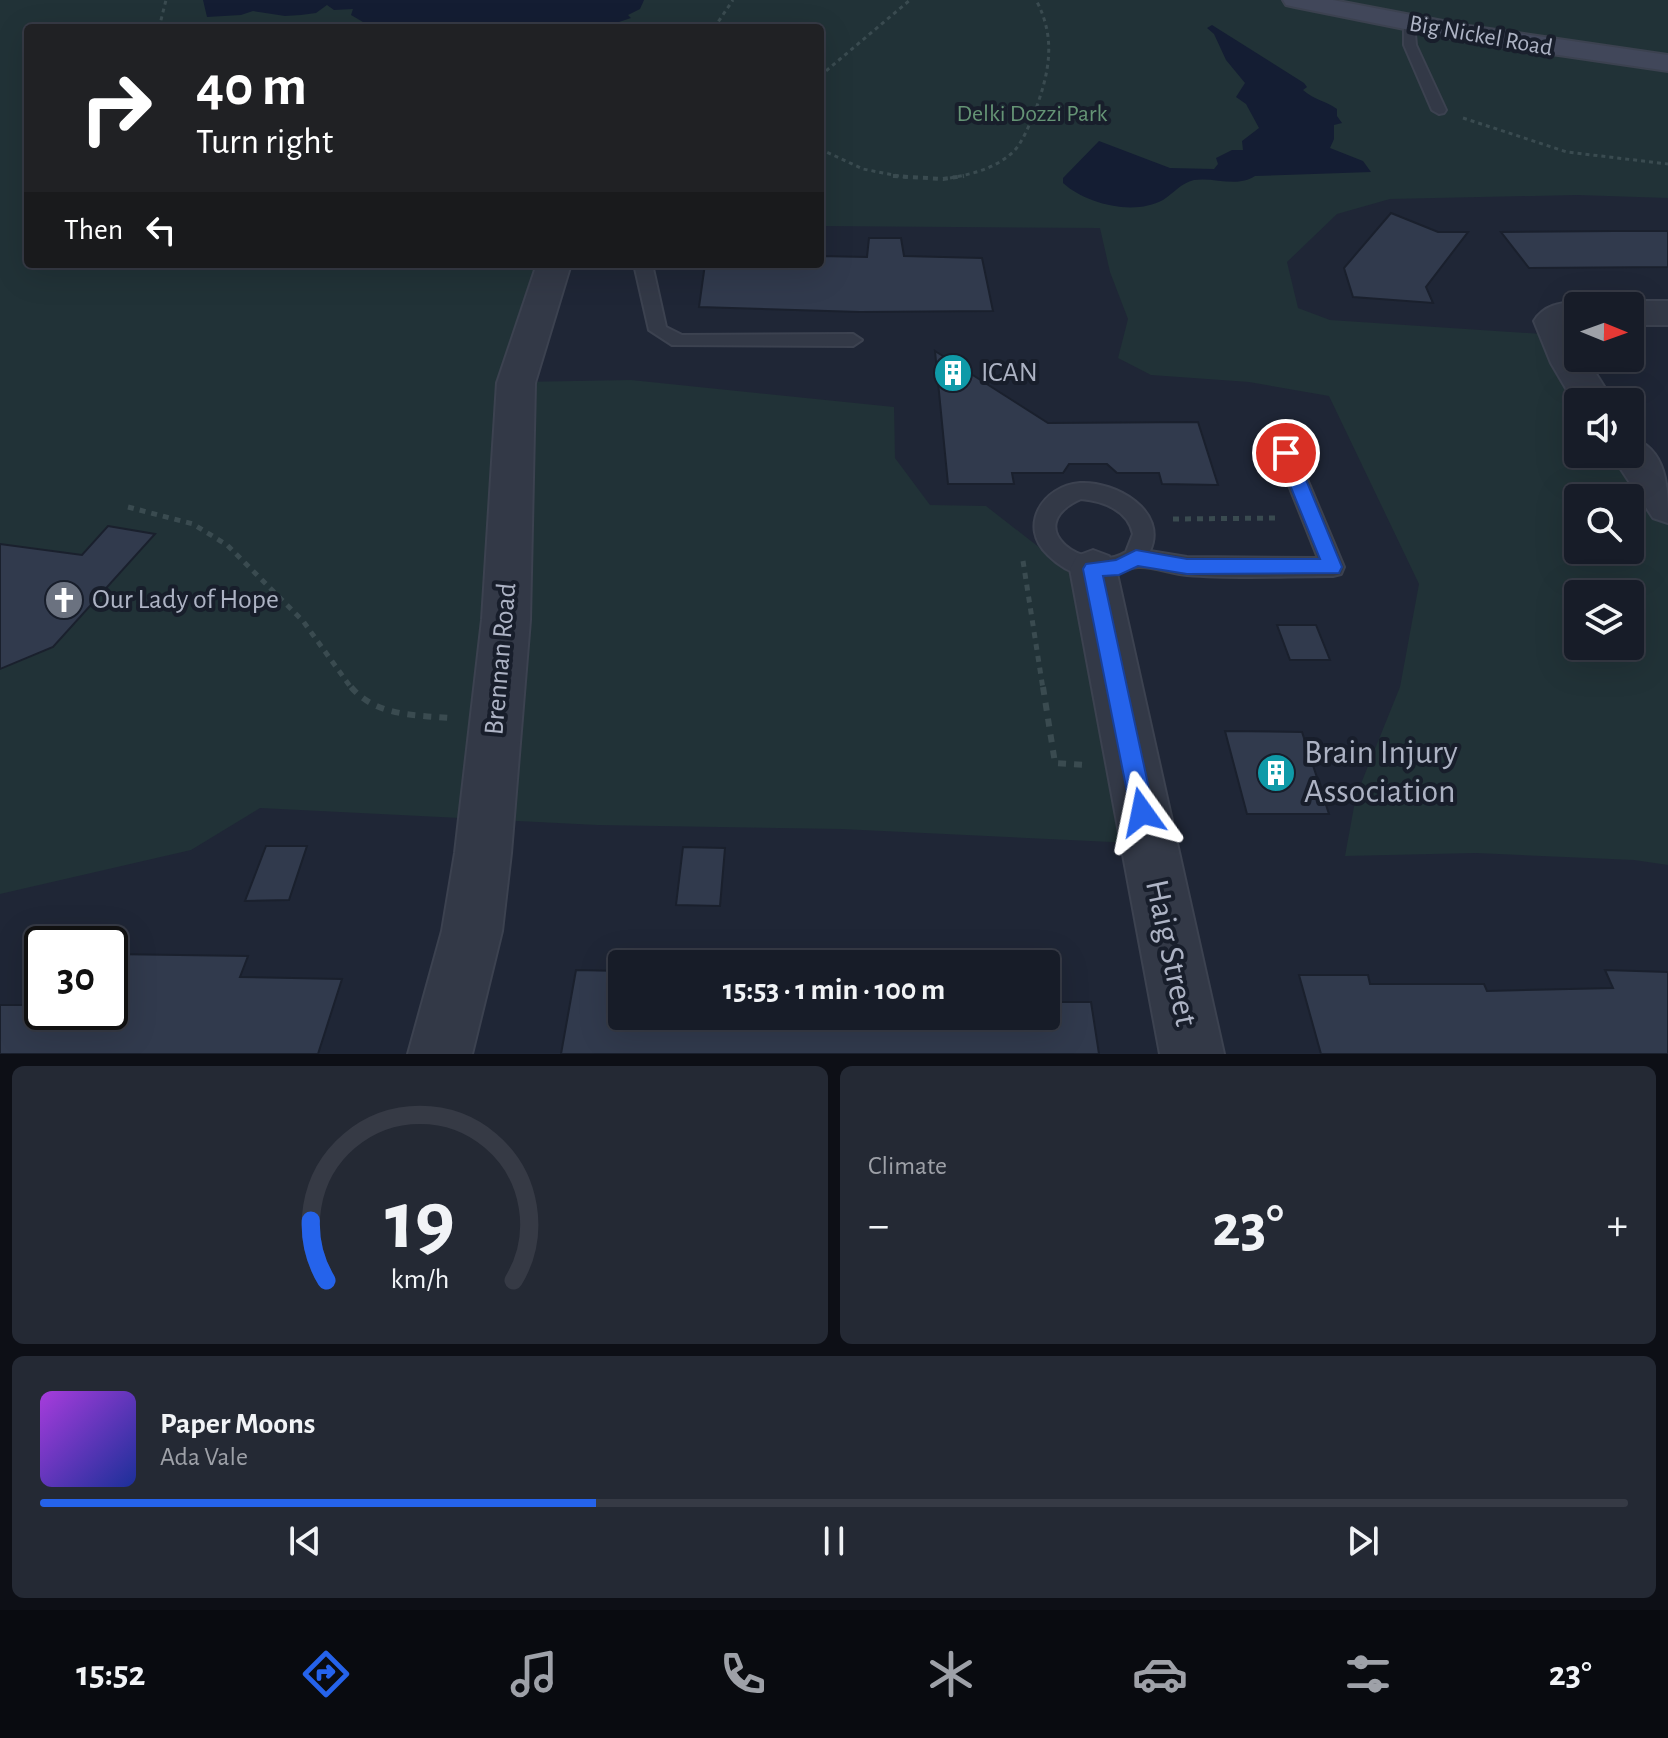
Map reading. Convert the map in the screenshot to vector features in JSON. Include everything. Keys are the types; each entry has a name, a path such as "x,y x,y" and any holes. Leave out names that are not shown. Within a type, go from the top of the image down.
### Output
{"main road":[{"name":"Big Nickel Road","path":"1295,0 1556,49 1668,63"}],"street":[{"name":"Brennan Road","path":"440,1054 472,931 483,853 506,620 516,383 553,268"},
{"path":"1644,313 1668,313"},
{"path":"1564,322 1559,346 1564,354"},
{"path":"1641,468 1668,506"},
{"name":"Haig Street","path":"1114,563 1192,1054"}],"lane":[{"path":"1408,23 1410,45 1439,110"},
{"path":"644,268 658,330 679,341 853,340"},
{"path":"1114,563 1333,567 1286,453"}],"path":[{"path":"160,24 166,0"},
{"path":"717,24 733,0"},
{"path":"824,73 910,0"},
{"path":"824,152 836,160 866,171 924,179 962,176 992,166 1012,153 1048,81 1048,26 1036,0"},
{"path":"1439,110 1567,152 1668,164"},
{"path":"128,507 195,524 217,539 298,617 329,654 350,690 370,703 395,713 437,717"}],"green space":[{"name":"Delki Dozzi Park","path":"0,0 1668,0 1668,198 1577,195 1390,199 1337,214 1287,262 1298,308 1330,320 1558,335 1564,355 1564,372 1569,372 1574,388 1564,388 1564,468 1643,468 1668,503 1668,865 1634,860 1476,853 1345,856 1356,796 1400,687 1419,584 1329,396 1249,382 1151,375 1118,358 1128,319 1110,272 1100,228 824,226 824,24 24,24 24,268 555,268 519,382 631,380 894,407 895,458 930,505 986,506 1049,555 1080,571 1154,844 841,829 597,825 260,808 191,850 0,894"}],"water":[{"path":"203,0 644,0 640,9 628,15 631,18 618,24 359,24 363,22 351,15 353,9 334,10 327,5 316,13 301,15 253,11 241,15 207,17"},
{"path":"1212,25 1304,83 1307,87 1303,90 1307,93 1337,109 1342,123 1334,125 1330,148 1363,161 1371,172 1255,176 1233,182 1194,180 1163,200 1138,207 1097,202 1063,183 1063,178 1099,141 1170,168 1214,169 1218,164 1216,158 1232,150 1243,150 1242,141 1259,128 1246,104 1236,97 1245,83 1226,60 1214,34 1207,28"}],"building":[{"path":"1391,213 1438,232 1468,232 1426,287 1433,303 1353,297 1344,268"},
{"path":"1668,231 1668,267 1529,268 1501,232"},
{"name":"ICAN","path":"869,238 901,238 904,256 982,258 993,311 860,312 699,307 704,268 824,268 824,256 867,257"},
{"path":"935,351 1048,423 1198,422 1218,485 1162,484 1159,473 1117,473 1107,464 1069,464 1063,473 1012,473 1014,484 948,484"},
{"name":"Our Lady of Hope","path":"108,526 155,534 53,647 0,669 0,544 82,555"},
{"path":"1277,625 1316,625 1330,660 1290,660"},
{"name":"Brain Injury Association","path":"1225,731 1302,732 1329,814 1247,814"},
{"path":"266,846 307,846 289,900 245,901"},
{"path":"683,847 725,848 720,906 676,905"},
{"path":"128,954 248,956 240,977 342,979 318,1054 0,1054 0,1005 24,1005 24,1030 128,1030"},
{"path":"576,970 608,971 608,1030 1060,1030 1060,1002 1091,1002 1099,1054 561,1054"},
{"path":"1605,970 1668,972 1668,1054 1321,1054 1299,975 1368,975 1370,984 1484,984 1487,991 1613,988"}],"place":[{"name":"ICAN","path":"953,373"},
{"name":"Our Lady of Hope","path":"64,600"},
{"name":"Brain Injury Association","path":"1276,773"}],"route":[{"path":"1142,812 1093,569 1119,567 1136,558 1187,566 1333,567 1286,453"}]}
